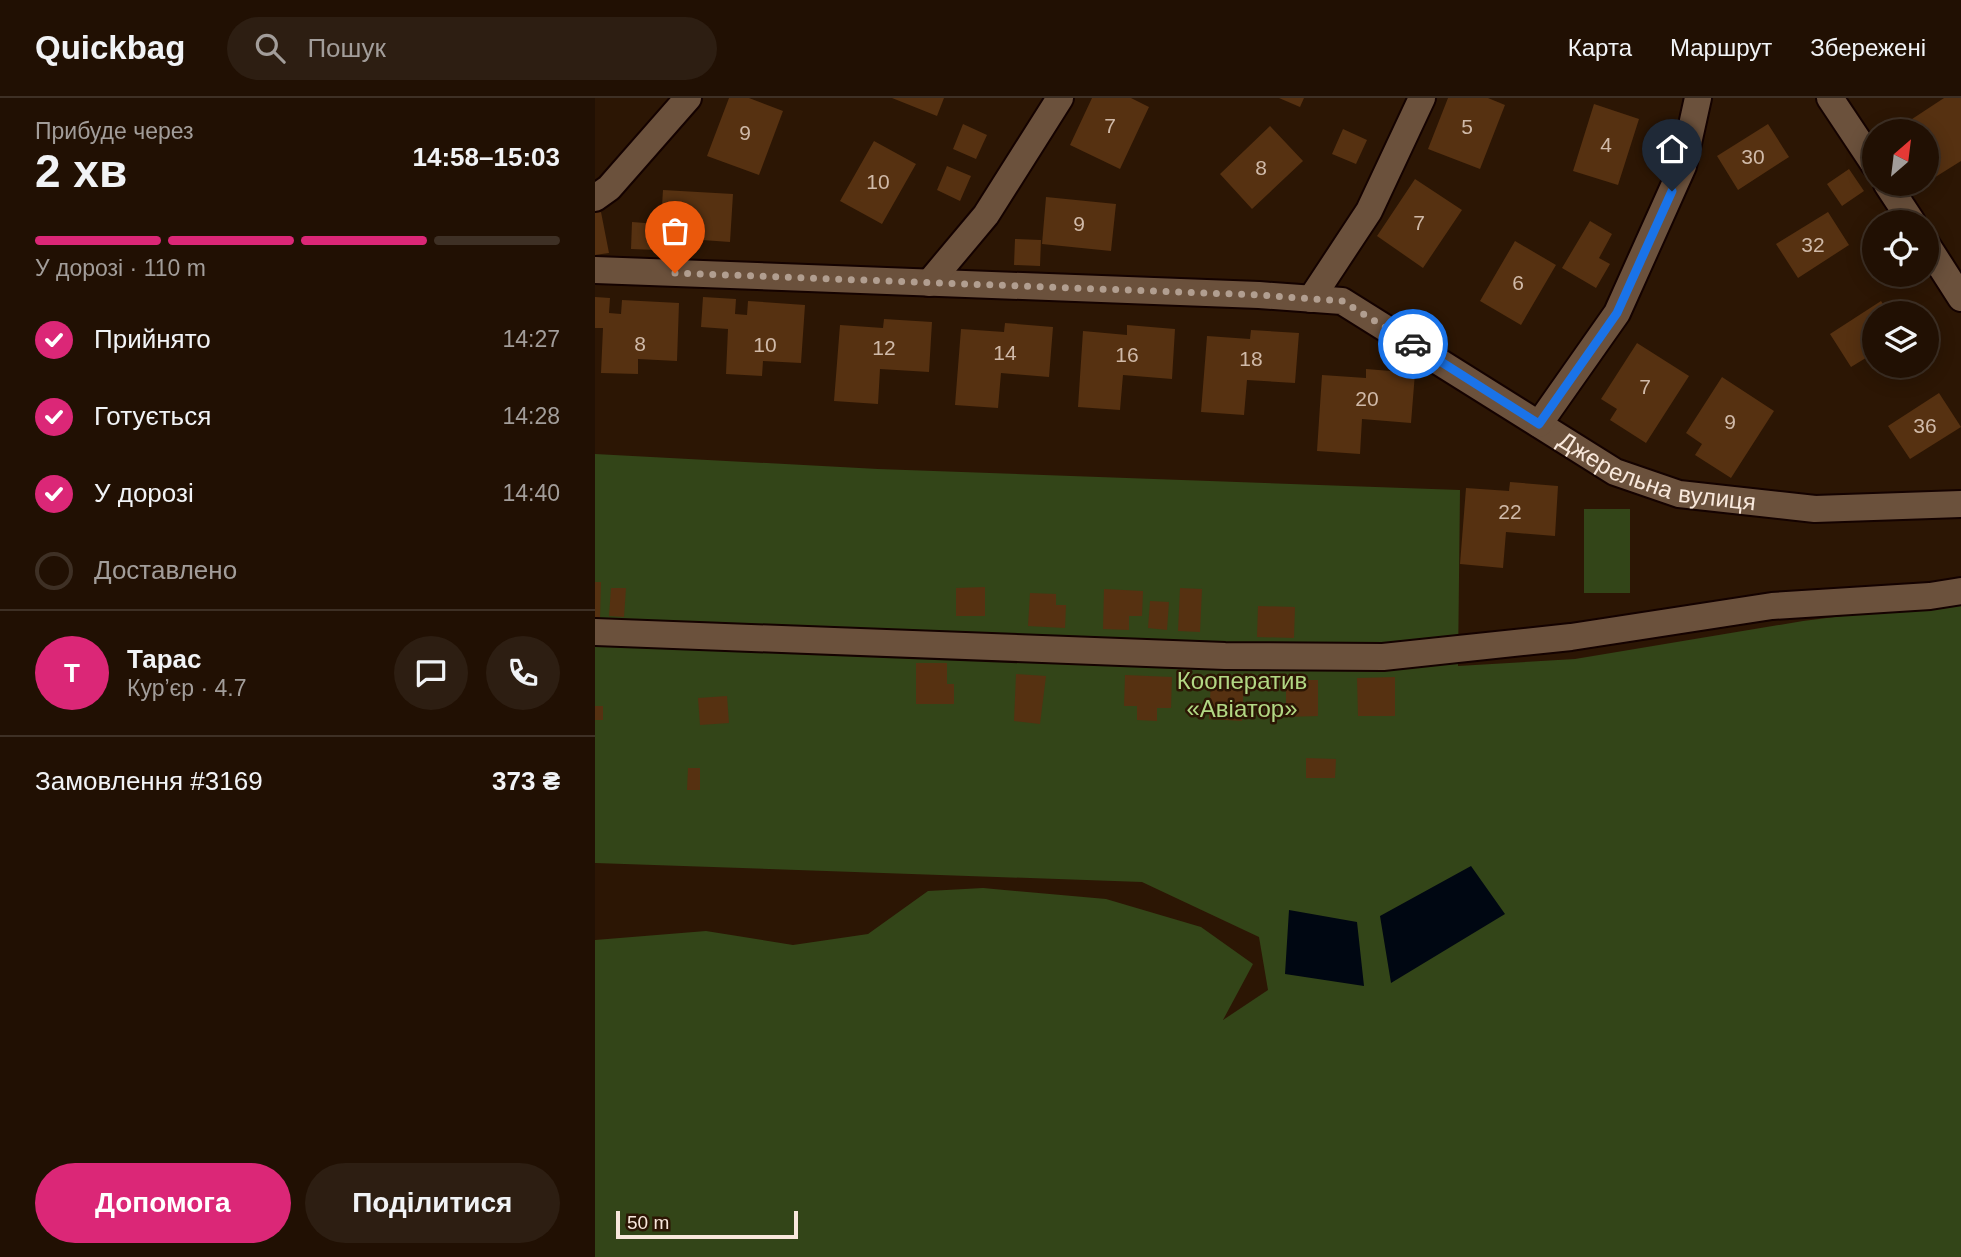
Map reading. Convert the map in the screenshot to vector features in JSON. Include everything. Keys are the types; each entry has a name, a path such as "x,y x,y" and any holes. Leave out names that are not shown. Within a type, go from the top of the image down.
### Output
{"street":[{"path":"595,198 609,188 688,98"},
{"path":"929,283 986,215 1060,98"},
{"path":"1311,299 1369,211 1422,98"},
{"path":"1539,424 1617,313 1683,166 1698,98"},
{"path":"1830,98 1862,146"},
{"path":"1939,264 1961,298"},
{"name":"Джерельна вулиця","path":"595,270 1342,301 1615,472 1679,494 1815,509 1961,504"},
{"path":"595,632 1225,656 1383,657 1571,637 1772,606 1930,596 1961,591"}],"green space":[{"name":"Кооператив «Авіатор»","path":"595,454 878,469 1460,490 1458,666 1575,659 1803,621 1961,601 1961,1257 595,1257 595,940 706,931 793,945 868,934 928,891 983,888 1106,899 1201,927 1253,964 1223,1020 1268,990 1259,937 1142,882 595,863"},
{"path":"1584,509 1630,509 1630,593 1584,593"}],"shaded area":[{"path":"1471,866 1505,914 1391,983 1380,916"},
{"path":"1289,910 1357,922 1364,986 1285,974"}],"building":[{"path":"729,98 749,98 783,111 759,175 707,156"},
{"path":"892,98 944,98 937,116"},
{"path":"1092,98 1131,98 1149,107 1120,169 1070,145"},
{"path":"1279,98 1304,98 1300,107"},
{"path":"1448,98 1488,98 1505,105 1480,169 1428,149"},
{"path":"1944,98 1961,98 1961,161 1939,175 1939,119 1912,119"},
{"path":"1594,104 1639,119 1618,185 1573,171"},
{"path":"963,124 987,135 976,159 953,149"},
{"path":"1768,124 1789,157 1738,190 1717,156"},
{"path":"1270,126 1303,161 1252,209 1220,174"},
{"path":"1343,129 1367,140 1356,164 1332,154"},
{"path":"874,141 916,164 882,224 840,201"},
{"path":"947,166 971,176 960,201 937,190"},
{"path":"1849,169 1862,192 1842,206 1827,184"},
{"path":"1415,179 1462,210 1423,268 1377,236"},
{"path":"663,190 733,194 730,242 660,237"},
{"path":"1046,197 1116,204 1111,251 1042,244"},
{"path":"601,212 609,253 595,255 595,213"},
{"path":"1828,212 1849,245 1798,278 1776,244"},
{"path":"1590,221 1612,234 1599,258 1610,264 1596,288 1562,268"},
{"path":"632,222 658,224 657,250 631,249"},
{"path":"1015,239 1041,240 1040,266 1014,265"},
{"path":"1515,241 1556,265 1521,325 1480,301"},
{"path":"595,297 610,298 609,313 621,314 622,300 679,303 677,361 638,359 638,374 601,373 603,328 595,328"},
{"path":"703,297 736,299 735,314 747,315 748,301 805,305 801,363 763,361 762,376 726,374 728,329 701,327"},
{"path":"1862,313 1862,360 1851,367 1830,334"},
{"path":"884,319 932,322 929,372 880,369 878,404 834,401 840,325 883,328"},
{"path":"1005,323 1053,327 1049,377 1001,373 998,408 955,405 961,329 1004,332"},
{"path":"1127,325 1175,329 1172,379 1123,375 1120,410 1078,407 1083,331 1127,335"},
{"path":"1251,330 1299,333 1295,383 1247,380 1244,415 1201,412 1207,336 1250,339"},
{"path":"1637,343 1689,376 1646,443 1610,420 1617,409 1601,399"},
{"path":"1366,369 1415,373 1411,423 1362,419 1360,454 1317,451 1322,375 1366,378"},
{"path":"1722,377 1774,411 1731,478 1695,455 1702,444 1686,433"},
{"path":"1939,393 1961,427 1910,459 1888,426"},
{"path":"1510,482 1558,486 1555,536 1506,532 1503,568 1460,564 1466,488 1509,491"},
{"path":"595,582 601,582 600,619 595,619"},
{"path":"985,587 985,616 956,616 956,588"},
{"path":"611,588 626,588 624,617 609,616"},
{"path":"1180,588 1202,589 1200,632 1178,631"},
{"path":"1104,589 1143,591 1142,616 1129,616 1129,630 1103,629"},
{"path":"1030,593 1056,594 1056,605 1066,605 1065,628 1028,626"},
{"path":"1150,601 1169,602 1167,630 1148,628"},
{"path":"1258,606 1295,607 1294,638 1257,637"},
{"path":"916,663 947,663 947,684 954,684 954,704 916,704"},
{"path":"1016,674 1046,676 1040,724 1014,721"},
{"path":"1125,675 1172,677 1171,708 1157,708 1157,721 1137,720 1137,706 1124,706"},
{"path":"1395,677 1395,716 1358,716 1357,678"},
{"path":"1211,680 1244,681 1242,721 1209,719"},
{"path":"1286,680 1318,680 1318,716 1286,717"},
{"path":"727,696 729,723 700,725 698,698"},
{"path":"595,706 603,706 603,720 595,720"},
{"path":"1306,758 1336,759 1335,778 1306,778"},
{"path":"688,768 700,768 700,790 687,790"}],"way so far":[{"path":"675,273 1259,295 1342,301 1413,344"}],"route":[{"path":"1413,344 1539,424 1617,313 1672,191"}]}
